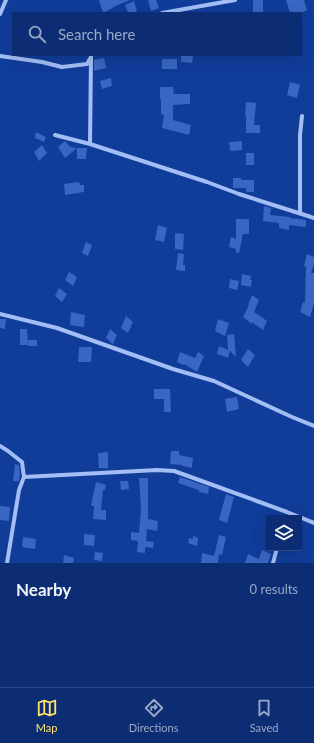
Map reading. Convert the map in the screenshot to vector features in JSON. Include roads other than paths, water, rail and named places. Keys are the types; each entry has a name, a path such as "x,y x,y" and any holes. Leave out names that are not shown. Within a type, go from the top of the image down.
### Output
{"street":[{"path":"0,14 6,0"},
{"path":"168,12 235,0"},
{"path":"0,56 42,62 62,67 87,64 91,56"},
{"path":"90,144 91,56"},
{"path":"300,213 300,135 302,116"},
{"path":"55,135 90,144 314,218"},
{"path":"0,314 57,328 173,369 214,381 314,426"},
{"path":"0,446 22,462 24,477 19,490 7,563"},
{"path":"24,477 157,470 174,471 210,483 314,523"},
{"path":"273,563 276,551"}]}
